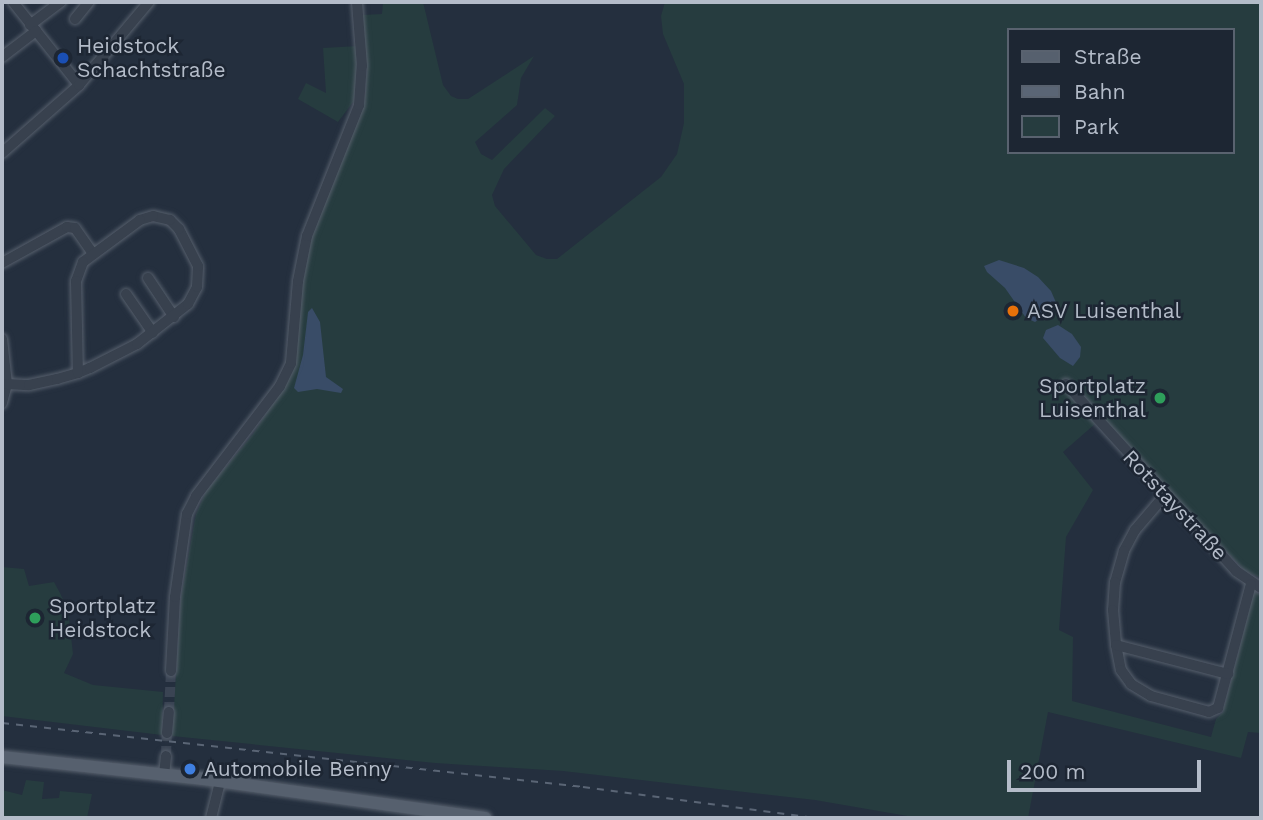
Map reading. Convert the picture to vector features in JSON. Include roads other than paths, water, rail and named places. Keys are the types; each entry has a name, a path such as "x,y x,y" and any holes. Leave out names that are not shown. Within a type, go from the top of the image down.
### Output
{"main road":[{"path":"2,757 220,782 485,818"}],"street":[{"path":"13,2 79,85"},
{"path":"2,57 61,2"},
{"path":"75,19 89,2"},
{"path":"2,153 79,85 149,2"},
{"path":"171,671 175,597 187,514 196,496 280,386 291,363 298,274 307,236 352,126 361,93 362,66 357,2"},
{"path":"7,384 29,385 78,373 120,354 153,333 188,304 197,287 198,266 179,229 170,220 153,216 140,220 92,252 79,269 76,281 78,373"},
{"path":"2,263 67,227 75,228 92,252"},
{"path":"148,278 174,317"},
{"path":"126,294 153,333"},
{"path":"2,339 7,384 2,403"},
{"name":"Rotstaystraße","path":"1066,384 1165,495 1256,586"},
{"path":"1165,495 1135,530 1117,571 1113,601 1116,645 1121,670 1137,690 1209,712 1218,708 1256,586"},
{"path":"1116,645 1228,674"},
{"path":"167,733 169,712"},
{"path":"164,775 166,756"},
{"path":"211,818 220,782"}],"water":[{"path":"999,260 1024,268 1038,277 1051,291 1058,307 1035,322 1026,318 1005,288 984,266"},
{"path":"312,308 320,322 326,377 343,389 341,393 317,389 298,392 294,388 303,355 308,312"},
{"path":"1058,325 1072,334 1081,347 1080,357 1073,366 1060,358 1043,338 1046,330"}],"tunnel":[{"path":"169,712 171,671"},
{"path":"166,756 167,733"}],"railway":[{"path":"2,723 583,787 815,818"}],"place":[{"name":"Heidstock Schachtstraße","path":"63,58"},
{"name":"ASV Luisenthal","path":"1013,311"},
{"name":"Sportplatz Luisenthal","path":"1160,398"},
{"name":"Sportplatz Heidstock","path":"35,618"},
{"name":"Automobile Benny","path":"190,769"}]}
